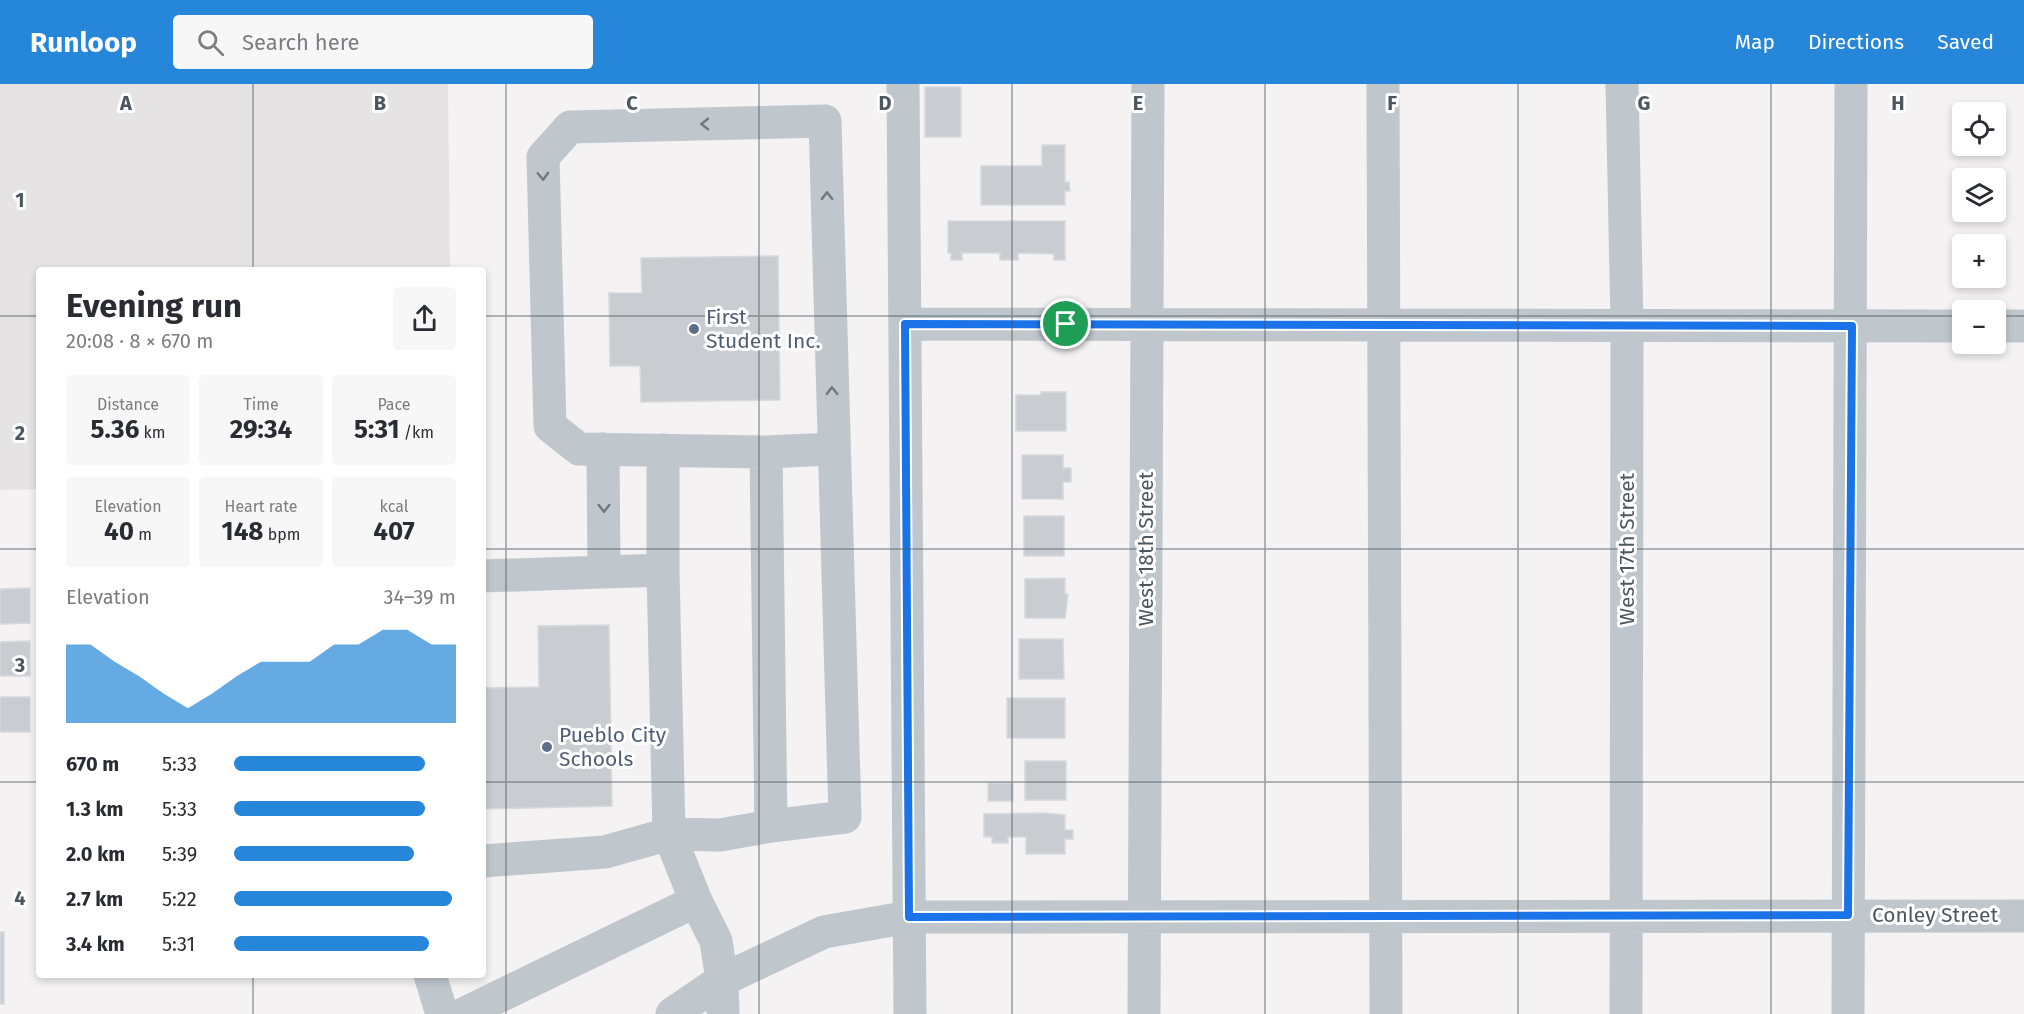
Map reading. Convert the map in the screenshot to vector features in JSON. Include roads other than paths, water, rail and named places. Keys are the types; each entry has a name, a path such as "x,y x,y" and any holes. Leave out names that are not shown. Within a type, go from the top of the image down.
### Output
{"street":[{"path":"903,84 910,1014"},
{"name":"West 18th Street","path":"1144,1014 1148,84"},
{"path":"1383,84 1386,1014"},
{"name":"West 17th Street","path":"1622,84 1627,326 1628,915 1626,1014"},
{"path":"1848,1014 1851,84"},
{"path":"486,861 605,852 669,834 720,835 845,817 825,121 570,127 543,157 550,426 579,449 766,452 833,450"},
{"path":"905,324 1952,326"},
{"path":"2006,326 2024,326"},
{"path":"603,450 604,572"},
{"path":"663,450 663,570 669,834 696,901 716,941 722,980 723,1014"},
{"path":"766,452 771,826"},
{"path":"486,576 663,570"},
{"path":"463,1014 696,901"},
{"name":"Conley Street","path":"672,1014 722,980 824,932 909,917 2024,916"},
{"path":"431,978 442,1014"}],"place":[{"name":"First Student Inc.","path":"694,329"},
{"name":"Pueblo City Schools","path":"547,747"}]}
